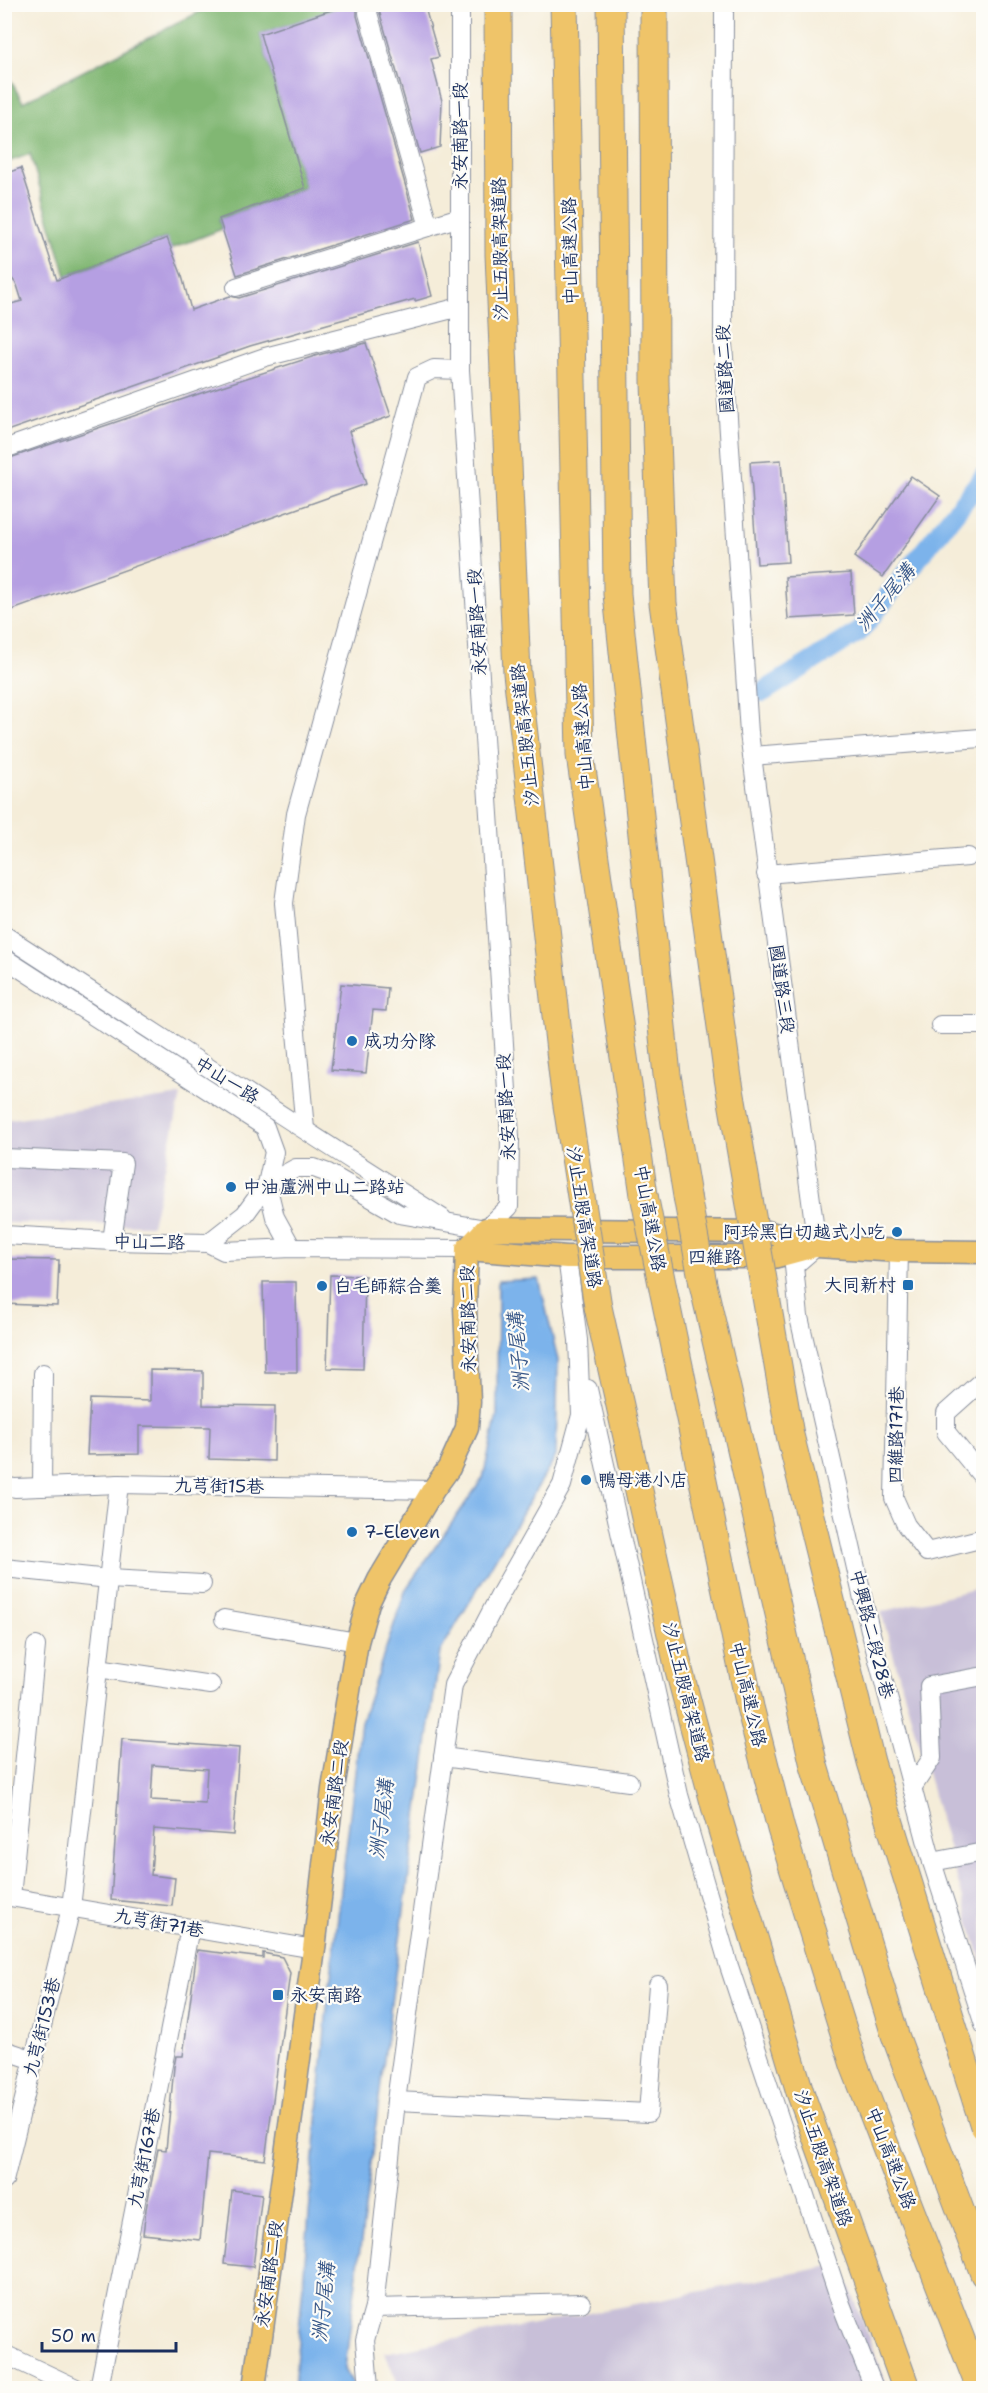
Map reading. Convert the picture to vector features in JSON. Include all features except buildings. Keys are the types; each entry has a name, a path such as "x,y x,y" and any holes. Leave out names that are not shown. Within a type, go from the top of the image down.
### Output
{"highway":[{"name":"汐止五股高架道路","path":"498,4 499,255 517,673 564,1086 598,1307 679,1670 716,1810 800,2092 906,2388"},
{"name":"中山高速公路","path":"564,4 580,755 644,1195 750,1707 781,1828 854,2065 980,2388"},
{"path":"611,4 617,594 667,1075 704,1284 814,1767 895,2035 984,2274"},
{"path":"654,4 655,383 663,603 729,1078 790,1435 871,1762 984,2126"}],"main road":[{"name":"四維路","path":"486,1229 767,1232 817,1246 899,1251 984,1252"},
{"name":"永安南路二段","path":"254,2388 314,1949 333,1789 357,1642 372,1595 433,1490 449,1468 466,1428 469,1402 465,1307 467,1249 486,1229"},
{"name":"四維路","path":"467,1249 567,1257 774,1257 817,1246"}],"street":[{"name":"永安南路一段","path":"460,4 460,370 510,1136 509,1207 486,1229"},
{"name":"國道路二段","path":"724,4 723,343 749,733"},
{"path":"368,13 429,227"},
{"path":"236,287 460,217"},
{"path":"4,449 265,357 460,307"},
{"path":"305,1129 284,903 296,814 417,376 434,369 460,370"},
{"name":"國道路三段","path":"749,733 817,1246"},
{"path":"752,756 981,738"},
{"path":"766,874 968,857"},
{"name":"中山一路","path":"4,935 222,1078 451,1223"},
{"name":"中山一路","path":"4,958 265,1127 274,1152 267,1184 245,1214 208,1244"},
{"path":"940,1025 984,1025"},
{"path":"4,1158 123,1163 112,1241"},
{"name":"中山一路","path":"267,1184 296,1168 314,1168 328,1173 399,1214 486,1229"},
{"path":"267,1184 275,1217 292,1248"},
{"name":"中山二路","path":"4,1235 208,1244 224,1251 292,1248 467,1249"},
{"name":"中興路二段28巷","path":"817,1246 794,1266 799,1317 870,1630 932,1862 984,2025"},
{"name":"四維路171巷","path":"899,1251 894,1498 906,1525 927,1552 984,1538"},
{"path":"567,1257 578,1340 680,1795 736,1989 841,2304 874,2388"},
{"path":"369,2388 365,2340 374,2308 396,2102 453,1685 501,1593 562,1485 581,1415 578,1340"},
{"path":"42,1487 43,1373"},
{"path":"981,1475 946,1432 946,1413 984,1379"},
{"name":"九芎街15巷","path":"4,1486 119,1484 433,1490"},
{"name":"九芎街153巷","path":"4,2181 71,1908 119,1484"},
{"path":"4,1568 109,1579 202,1584"},
{"path":"224,1619 357,1642"},
{"path":"8,1897 36,1646"},
{"path":"98,1668 211,1685"},
{"path":"912,1788 932,1758 929,1686 984,1676"},
{"path":"442,1757 629,1782"},
{"path":"932,1862 984,1852"},
{"name":"九芎街71巷","path":"8,1897 314,1949"},
{"name":"九芎街167巷","path":"99,2388 190,1928"},
{"path":"396,2102 648,2113 658,1985"},
{"path":"4,2050 34,2060"},
{"path":"374,2308 581,2303"},
{"path":"4,2354 76,2388"}],"shaded area":[{"path":"181,1095 152,1225 5,1223 4,1120"},
{"path":"983,1587 983,1969 881,1612"},
{"path":"841,2264 888,2388 400,2388 385,2353"}],"green space":[{"path":"213,5 349,5 260,34 305,187 219,219 222,229 171,249 166,238 66,276 30,154 5,163 4,69 23,102"}],"water":[{"path":"539,1279 558,1360 556,1456 440,1652 392,1996 345,2368 355,2388 294,2388 326,2018 361,1722 406,1589 483,1478 497,1415 498,1281"}],"waterway":[{"name":"洲子尾溝","path":"763,692 859,632 984,476"}],"place":[{"name":"成功分隊","path":"352,1041"},
{"name":"中油蘆洲中山二路站","path":"231,1187"},
{"name":"阿玲黑白切越式小吃","path":"897,1232"},
{"name":"大同新村","path":"908,1285"},
{"name":"白毛師綜合羹","path":"322,1286"},
{"name":"鴨母港小店","path":"586,1480"},
{"name":"7-Eleven","path":"352,1532"},
{"name":"永安南路","path":"278,1995"}]}
